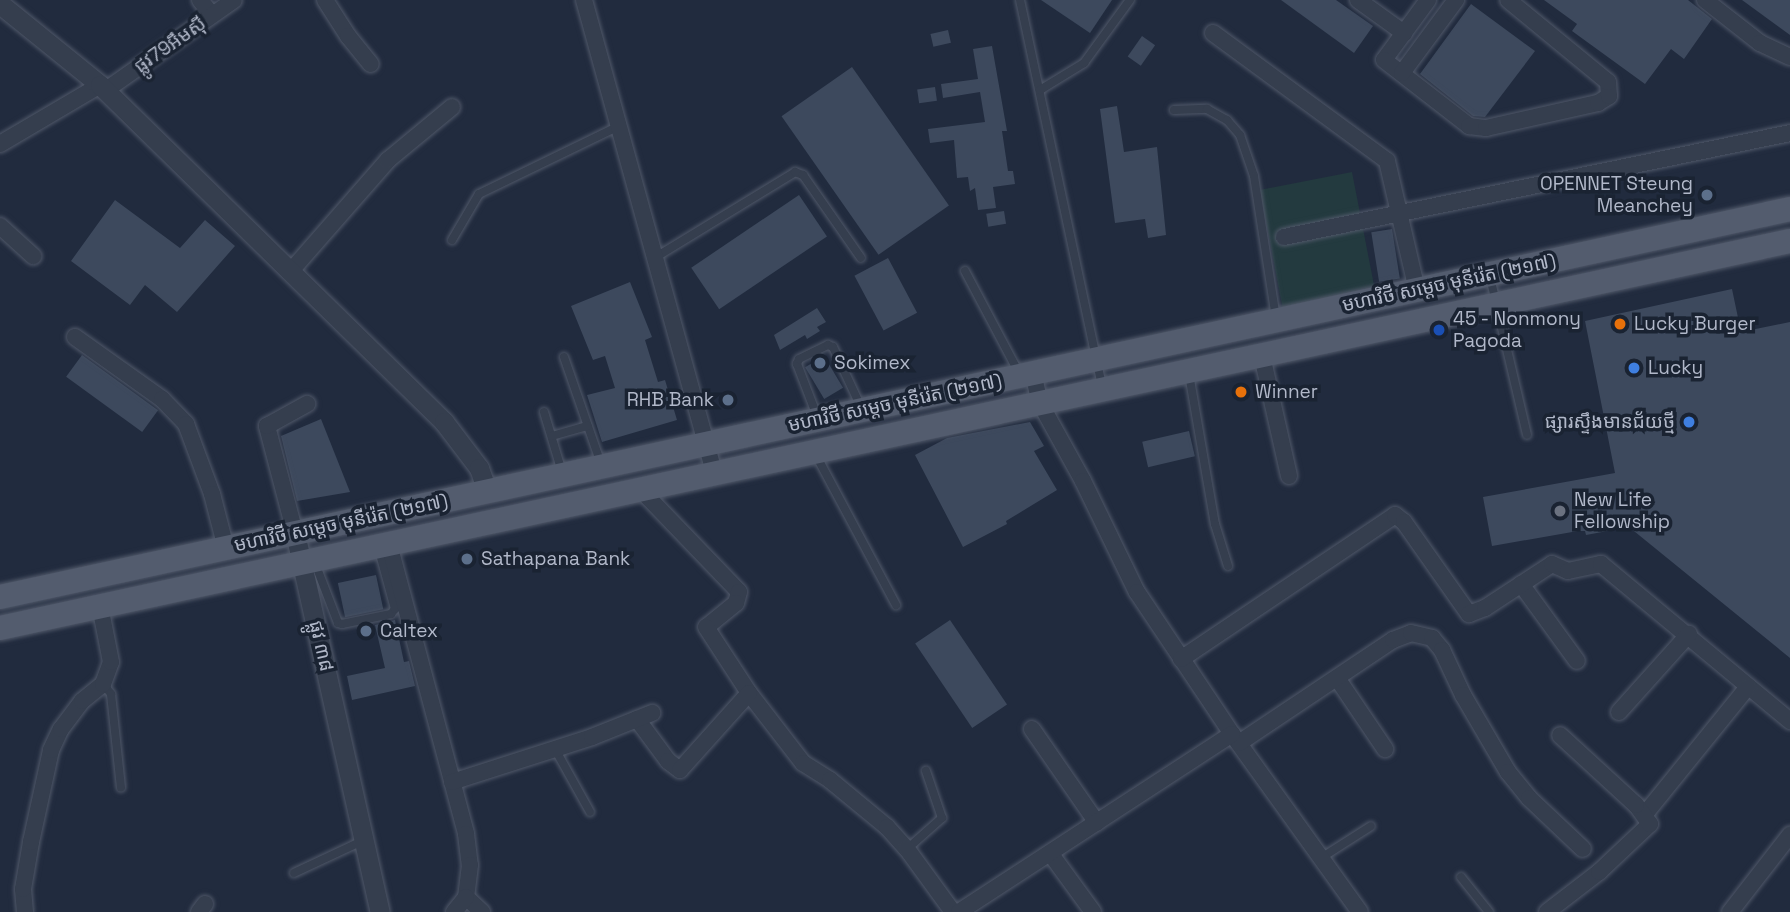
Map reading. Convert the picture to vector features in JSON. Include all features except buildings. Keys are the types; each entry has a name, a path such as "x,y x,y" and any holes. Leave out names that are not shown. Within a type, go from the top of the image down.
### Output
{"main road":[{"name":"មហាវិថី សម្តេច មុនីរ៉េត (២១៧)","path":"0,597 1790,209"},
{"name":"មហាវិថី សម្តេច មុនីរ៉េត (២១៧)","path":"0,628 1790,241"}],"street":[{"path":"200,0 212,15"},
{"name":"ផ្លូវ79អឹមស៊ី","path":"0,144 103,87 234,0"},
{"path":"325,0 348,36 371,64"},
{"path":"584,0 709,443 715,474"},
{"path":"1358,0 1404,33"},
{"path":"1428,0 1384,60 1469,126 1477,128 1598,103 1609,96 1608,82 1508,0"},
{"path":"1402,73 1456,0"},
{"path":"1705,0 1760,43 1790,57"},
{"path":"0,4 103,87 443,422 479,468 486,491"},
{"path":"1213,33 1387,160 1417,290"},
{"path":"290,272 388,160 452,107"},
{"path":"1284,237 1790,133"},
{"path":"0,226 33,256"},
{"path":"75,337 162,399 186,424 212,494 226,548"},
{"path":"1262,355 1289,476"},
{"path":"1026,374 1138,592 1181,659 1360,912"},
{"name":"ផ្លូវ ៣៨","path":"307,404 267,426 295,533 308,562 380,912"},
{"path":"640,490 738,592 740,597 736,603 706,627 749,693 803,763 857,802 907,849 956,912 1337,678 1393,640 1411,633 1432,638 1442,650 1463,695 1508,772 1529,798 1583,849"},
{"path":"1181,659 1395,515 1404,522 1469,614 1485,608 1552,564 1568,571 1598,563 1689,634 1790,721"},
{"path":"383,545 466,834 470,865 466,897 454,912"},
{"path":"1521,584 1577,662"},
{"path":"25,912 23,889 51,750 61,729 82,701 103,684 111,662 100,606"},
{"path":"1619,712 1689,634"},
{"path":"1337,678 1385,749"},
{"path":"1645,814 1748,687"},
{"path":"452,782 555,749 645,716 668,761 680,769 749,693"},
{"path":"1032,729 1097,823"},
{"path":"1547,912 1644,832 1650,824 1645,814 1560,735"},
{"path":"1730,912 1790,835"},
{"path":"1049,853 1093,912"},
{"path":"466,897 482,912"}],"lane":[{"path":"1020,0 1102,390"},
{"path":"1040,90 1084,63 1130,0"},
{"path":"1174,110 1207,109 1227,120 1240,135 1254,176 1276,320"},
{"path":"452,240 479,194 619,126"},
{"path":"656,257 795,172 803,175 861,258"},
{"path":"965,271 1026,374"},
{"path":"1490,274 1527,435"},
{"path":"819,419 797,364 799,359 828,345 833,347 862,410"},
{"path":"564,357 602,466"},
{"path":"1188,371 1215,524 1228,566"},
{"path":"544,412 563,475"},
{"path":"552,436 587,426"},
{"path":"814,452 896,605"},
{"path":"308,562 338,623 391,614 395,609 383,545"},
{"path":"103,684 111,695 121,787"},
{"path":"555,749 590,812"},
{"path":"907,849 942,818 926,771"},
{"path":"1321,858 1371,826"},
{"path":"294,873 364,840"},
{"path":"1461,877 1489,912"}],"green space":[{"path":"1352,172 1375,293 1283,311 1260,190"}],"place":[{"name":"OPENNET Steung Meanchey","path":"1707,195"},
{"name":"Lucky Burger","path":"1620,324"},
{"name":"45 - Nonmony Pagoda","path":"1439,330"},
{"name":"Sokimex","path":"820,363"},
{"name":"Lucky","path":"1634,368"},
{"name":"Winner","path":"1241,392"},
{"name":"RHB Bank","path":"728,400"},
{"name":"ផ្សារស្ទឹងមានជ័យថ្មី","path":"1689,422"},
{"name":"New Life Fellowship","path":"1560,511"},
{"name":"Sathapana Bank","path":"467,559"},
{"name":"Caltex","path":"366,631"}]}
